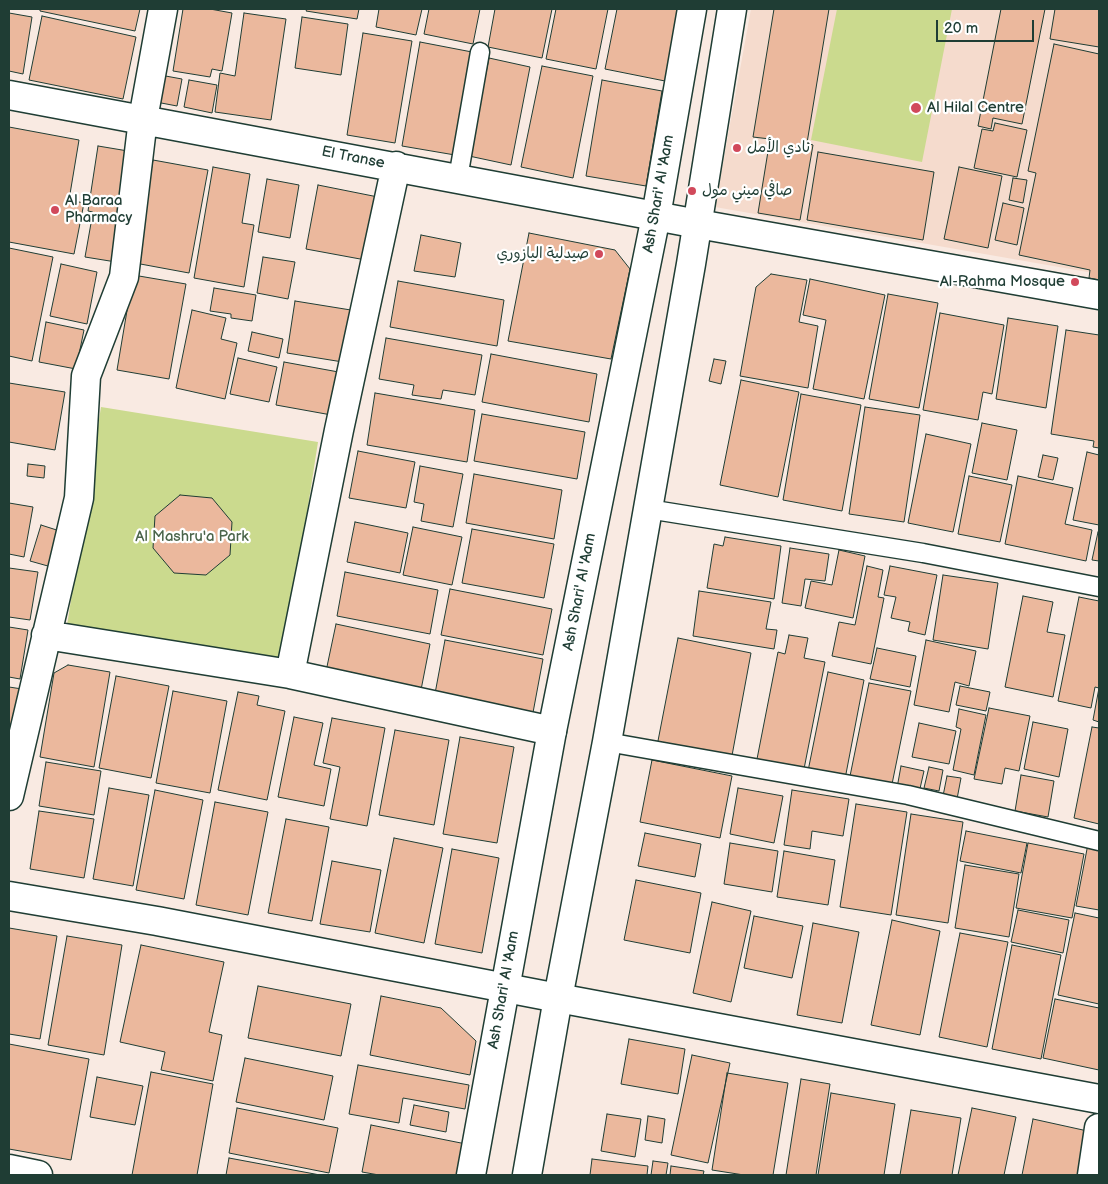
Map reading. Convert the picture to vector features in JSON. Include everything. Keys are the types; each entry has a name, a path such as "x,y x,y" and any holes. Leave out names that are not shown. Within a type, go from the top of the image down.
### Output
{"street":[{"path":"9,796 79,498 86,376 124,278 143,119 162,9"},
{"name":"Ash Shari' Al 'Aam","path":"471,1175 552,731 656,216 692,9"},
{"path":"527,1175 648,509 698,224 732,9"},
{"name":"El Transe","path":"9,94 698,224 1099,295"},
{"path":"290,674 396,166"},
{"path":"46,635 290,674 552,731"},
{"path":"9,896 157,921 1099,1099"},
{"path":"1092,1175 1099,1128"},
{"path":"9,1169 38,1175"}],"lane":[{"path":"458,178 480,52"},
{"path":"648,509 923,552 1099,587"},
{"path":"607,742 908,795 1099,841"}],"shaded area":[{"name":"Al Hilal Centre","path":"751,9 1099,9 1099,274 715,207"}],"green space":[{"path":"837,9 952,9 922,162 811,140"},
{"name":"Al Mashru'a Park","path":"101,407 318,442 283,667 66,632"}],"building":[{"path":"40,9 140,9 135,31 40,11"},
{"path":"183,9 210,9 232,13 222,71 212,69 210,77 173,71"},
{"path":"307,9 359,9 357,19 306,11"},
{"path":"379,9 422,9 416,35 376,27"},
{"path":"429,9 480,9 473,44 424,34"},
{"path":"495,9 552,9 542,58 488,47"},
{"path":"556,9 608,9 596,69 546,59"},
{"path":"617,9 679,9 665,81 605,69"},
{"path":"774,9 829,9 807,143 813,145 800,220 758,213 770,139 753,137"},
{"path":"1001,9 1045,9 1022,124 993,118 991,129 978,126"},
{"path":"1055,9 1099,9 1099,47 1050,39"},
{"path":"9,13 32,17 23,74 9,71"},
{"path":"244,13 286,19 271,120 215,112 220,73 235,76"},
{"path":"42,16 136,37 123,99 29,80"},
{"path":"302,17 348,24 341,75 295,68"},
{"path":"363,33 412,41 395,143 347,135"},
{"path":"420,42 472,52 455,155 402,146"},
{"path":"1054,44 1099,54 1099,280 1089,278 1090,270 1019,255 1036,173 1028,171"},
{"path":"489,58 530,67 511,165 469,156"},
{"path":"542,66 593,76 573,178 521,167"},
{"path":"160,75 182,79 177,106 156,102"},
{"path":"189,80 217,85 212,113 184,107"},
{"path":"602,80 662,91 646,186 586,176"},
{"path":"995,123 1027,130 1017,177 974,168 982,129 993,131"},
{"path":"9,127 79,140 69,200 84,203 74,254 9,242"},
{"path":"98,146 134,152 116,262 85,257 93,212 88,211"},
{"path":"818,152 934,172 923,240 807,220"},
{"path":"153,160 208,170 189,273 135,263"},
{"path":"213,167 250,174 242,223 254,225 244,287 194,278"},
{"path":"959,167 1002,176 988,248 944,239"},
{"path":"1013,178 1027,180 1023,203 1009,200"},
{"path":"267,179 299,185 290,238 258,232"},
{"path":"318,185 383,198 371,261 306,249"},
{"path":"1003,203 1024,208 1017,245 995,240"},
{"path":"529,233 615,250 630,269 611,359 508,341"},
{"path":"421,235 461,243 455,277 414,271"},
{"path":"9,248 53,257 32,361 9,356"},
{"path":"263,257 295,262 288,299 257,293"},
{"path":"61,264 97,272 87,324 50,316"},
{"path":"771,274 807,280 799,322 818,326 808,388 740,376 756,287"},
{"path":"133,275 186,284 169,379 117,370"},
{"path":"810,279 885,295 864,399 813,389 826,320 803,315"},
{"path":"398,281 504,300 497,346 390,327"},
{"path":"214,288 256,295 252,321 231,318 231,314 210,311"},
{"path":"888,294 938,303 919,408 869,399"},
{"path":"295,301 357,311 349,363 287,353"},
{"path":"192,310 226,318 221,339 237,343 225,399 176,388"},
{"path":"940,313 1004,325 992,394 983,392 978,420 923,410"},
{"path":"1008,318 1058,326 1046,408 996,399"},
{"path":"46,322 84,330 76,369 39,362"},
{"path":"1066,330 1099,335 1099,448 1093,447 1094,441 1051,434"},
{"path":"252,332 283,339 279,358 248,351"},
{"path":"386,338 482,355 475,395 443,390 441,399 412,395 414,385 379,379"},
{"path":"491,354 597,374 589,422 482,402"},
{"path":"238,358 277,367 269,402 230,394"},
{"path":"714,359 726,361 721,384 709,381"},
{"path":"284,362 344,373 337,416 276,405"},
{"path":"741,380 799,392 778,497 720,485"},
{"path":"9,383 65,392 55,450 9,442"},
{"path":"375,393 475,410 467,462 367,445"},
{"path":"801,394 861,405 842,511 783,500"},
{"path":"865,407 920,415 904,522 849,514"},
{"path":"482,414 585,432 577,479 474,461"},
{"path":"982,423 1017,430 1007,480 972,473"},
{"path":"926,434 971,444 953,532 908,523"},
{"path":"358,451 415,462 406,508 349,498"},
{"path":"1087,452 1099,455 1099,525 1073,520"},
{"path":"1043,455 1058,458 1053,480 1038,477"},
{"path":"28,464 45,466 44,478 27,476"},
{"path":"420,466 463,474 453,527 421,521 424,504 414,502"},
{"path":"474,474 562,490 554,539 466,523"},
{"path":"969,476 1012,485 1000,542 958,534"},
{"path":"1018,476 1073,488 1065,524 1092,530 1086,561 1005,544"},
{"path":"180,495 212,498 232,522 230,555 206,575 174,573 153,548 155,516"},
{"path":"9,503 33,507 24,557 9,554"},
{"path":"355,522 408,533 400,573 347,562"},
{"path":"41,525 66,533 55,568 30,561"},
{"path":"413,527 462,537 452,585 403,575"},
{"path":"472,529 554,544 544,598 462,583"},
{"path":"1099,532 1099,561 1092,560"},
{"path":"725,537 781,546 774,599 707,588 714,544 723,546"},
{"path":"790,548 829,554 825,581 805,579 801,606 782,603"},
{"path":"839,550 865,556 853,618 805,608 811,581 832,585"},
{"path":"867,566 883,570 878,597 884,598 871,664 832,656 839,622 855,625"},
{"path":"890,566 937,575 925,635 908,631 910,622 891,618 896,597 884,595"},
{"path":"9,568 38,572 30,620 9,617"},
{"path":"345,572 438,590 430,634 337,616"},
{"path":"943,575 998,583 988,649 933,640"},
{"path":"450,589 552,609 543,655 441,635"},
{"path":"699,591 771,602 766,629 777,630 774,649 693,636"},
{"path":"1023,596 1053,602 1047,632 1065,635 1053,697 1005,687"},
{"path":"1079,597 1099,601 1099,688 1095,687 1091,708 1058,701"},
{"path":"336,624 430,644 420,695 325,676"},
{"path":"9,627 28,630 20,679 9,677"},
{"path":"789,635 808,638 804,658 825,662 804,769 757,759 778,652 785,654"},
{"path":"678,638 751,653 731,761 657,746"},
{"path":"445,640 543,659 532,718 434,699"},
{"path":"926,640 976,651 969,686 955,682 949,712 914,705"},
{"path":"877,648 916,656 910,687 870,679"},
{"path":"68,665 110,672 94,767 40,757 54,673"},
{"path":"828,672 864,680 845,779 808,771"},
{"path":"116,676 169,686 151,778 99,768"},
{"path":"869,683 911,691 891,789 849,781"},
{"path":"960,686 990,692 986,711 956,705"},
{"path":"9,687 22,689 9,738"},
{"path":"1099,688 1099,722 1093,720"},
{"path":"173,691 227,701 210,793 156,783"},
{"path":"238,692 259,696 257,705 285,711 267,800 218,790"},
{"path":"989,708 1030,716 1019,771 1005,768 1002,784 974,779"},
{"path":"959,709 986,715 974,775 953,770 961,729 956,727"},
{"path":"294,717 323,723 314,765 331,769 324,806 278,797"},
{"path":"332,718 385,728 367,826 330,819 340,767 323,763"},
{"path":"1033,722 1068,729 1059,777 1024,769"},
{"path":"919,723 956,731 949,764 912,757"},
{"path":"1092,727 1099,728 1099,824 1074,818"},
{"path":"395,730 449,740 434,825 379,815"},
{"path":"460,737 514,747 497,843 443,834"},
{"path":"652,760 732,776 720,838 640,822"},
{"path":"46,762 101,771 94,815 39,806"},
{"path":"901,766 924,771 919,793 897,788"},
{"path":"929,767 943,770 939,791 924,788"},
{"path":"1021,775 1054,781 1048,817 1015,811"},
{"path":"947,776 961,778 957,799 943,796"},
{"path":"109,788 149,795 133,886 93,879"},
{"path":"738,788 783,796 774,843 730,834"},
{"path":"155,790 203,800 184,899 136,890"},
{"path":"792,790 849,799 843,836 812,831 810,849 784,845"},
{"path":"215,802 268,812 248,915 196,905"},
{"path":"856,804 907,812 891,915 840,907"},
{"path":"39,811 94,819 84,878 30,869"},
{"path":"911,814 963,822 948,923 896,915"},
{"path":"286,819 329,827 312,921 268,913"},
{"path":"966,831 1027,843 1021,873 960,861"},
{"path":"645,833 701,844 695,877 638,866"},
{"path":"394,838 443,848 424,943 375,933"},
{"path":"730,843 778,851 772,892 724,884"},
{"path":"1028,843 1084,854 1072,918 1016,908"},
{"path":"1088,844 1099,846 1099,910 1076,906"},
{"path":"452,849 499,858 482,953 435,944"},
{"path":"784,851 835,860 828,905 777,897"},
{"path":"332,861 381,870 370,932 320,924"},
{"path":"965,865 1019,874 1009,937 955,928"},
{"path":"636,880 701,893 690,953 624,940"},
{"path":"712,902 751,911 731,1002 693,993"},
{"path":"1018,910 1069,920 1063,953 1011,942"},
{"path":"1075,913 1099,918 1099,1004 1058,995"},
{"path":"754,916 803,926 792,978 744,968"},
{"path":"892,920 940,931 920,1035 871,1025"},
{"path":"813,923 859,932 842,1023 797,1015"},
{"path":"9,928 57,936 40,1039 9,1034"},
{"path":"960,933 1008,942 987,1047 939,1037"},
{"path":"67,936 122,945 104,1055 48,1045"},
{"path":"141,945 224,962 209,1032 222,1035 213,1081 161,1070 165,1052 120,1042"},
{"path":"1012,945 1061,955 1041,1059 992,1049"},
{"path":"258,986 351,1004 341,1056 248,1038"},
{"path":"381,996 441,1008 476,1041 470,1075 370,1055"},
{"path":"1055,999 1099,1008 1099,1070 1043,1058"},
{"path":"629,1039 685,1049 678,1094 621,1084"},
{"path":"9,1044 89,1059 71,1160 9,1149"},
{"path":"692,1055 730,1063 708,1163 671,1155"},
{"path":"245,1058 333,1076 324,1120 236,1102"},
{"path":"358,1065 469,1085 465,1109 403,1098 399,1123 349,1114"},
{"path":"151,1072 213,1084 197,1175 132,1175"},
{"path":"727,1073 788,1083 773,1175 744,1175 712,1170"},
{"path":"97,1077 143,1086 135,1125 90,1117"},
{"path":"801,1079 830,1084 816,1175 786,1175"},
{"path":"831,1093 895,1104 884,1175 818,1175"},
{"path":"414,1105 449,1112 446,1132 410,1125"},
{"path":"237,1108 338,1128 329,1173 229,1153"},
{"path":"972,1108 1016,1117 1004,1175 958,1175"},
{"path":"911,1110 961,1118 952,1175 900,1175"},
{"path":"607,1114 641,1119 635,1157 601,1151"},
{"path":"648,1116 665,1119 662,1143 645,1140"},
{"path":"1033,1119 1083,1130 1089,1138 1084,1175 1022,1175"},
{"path":"371,1125 471,1145 466,1175 379,1175 362,1172"},
{"path":"229,1158 320,1175 226,1175"},
{"path":"592,1159 648,1166 647,1175 590,1175"},
{"path":"653,1161 668,1163 666,1175 651,1175"},
{"path":"671,1166 704,1171 703,1175 670,1175"}],"place":[{"name":"Al Hilal Centre","path":"916,108"},
{"name":"نادي الأمل","path":"737,148"},
{"name":"صافي ميني مول","path":"692,191"},
{"name":"Al Baraa Pharmacy","path":"55,210"},
{"name":"صيدلية اليازوري","path":"599,254"},
{"name":"Al-Rahma Mosque","path":"1075,282"}]}
